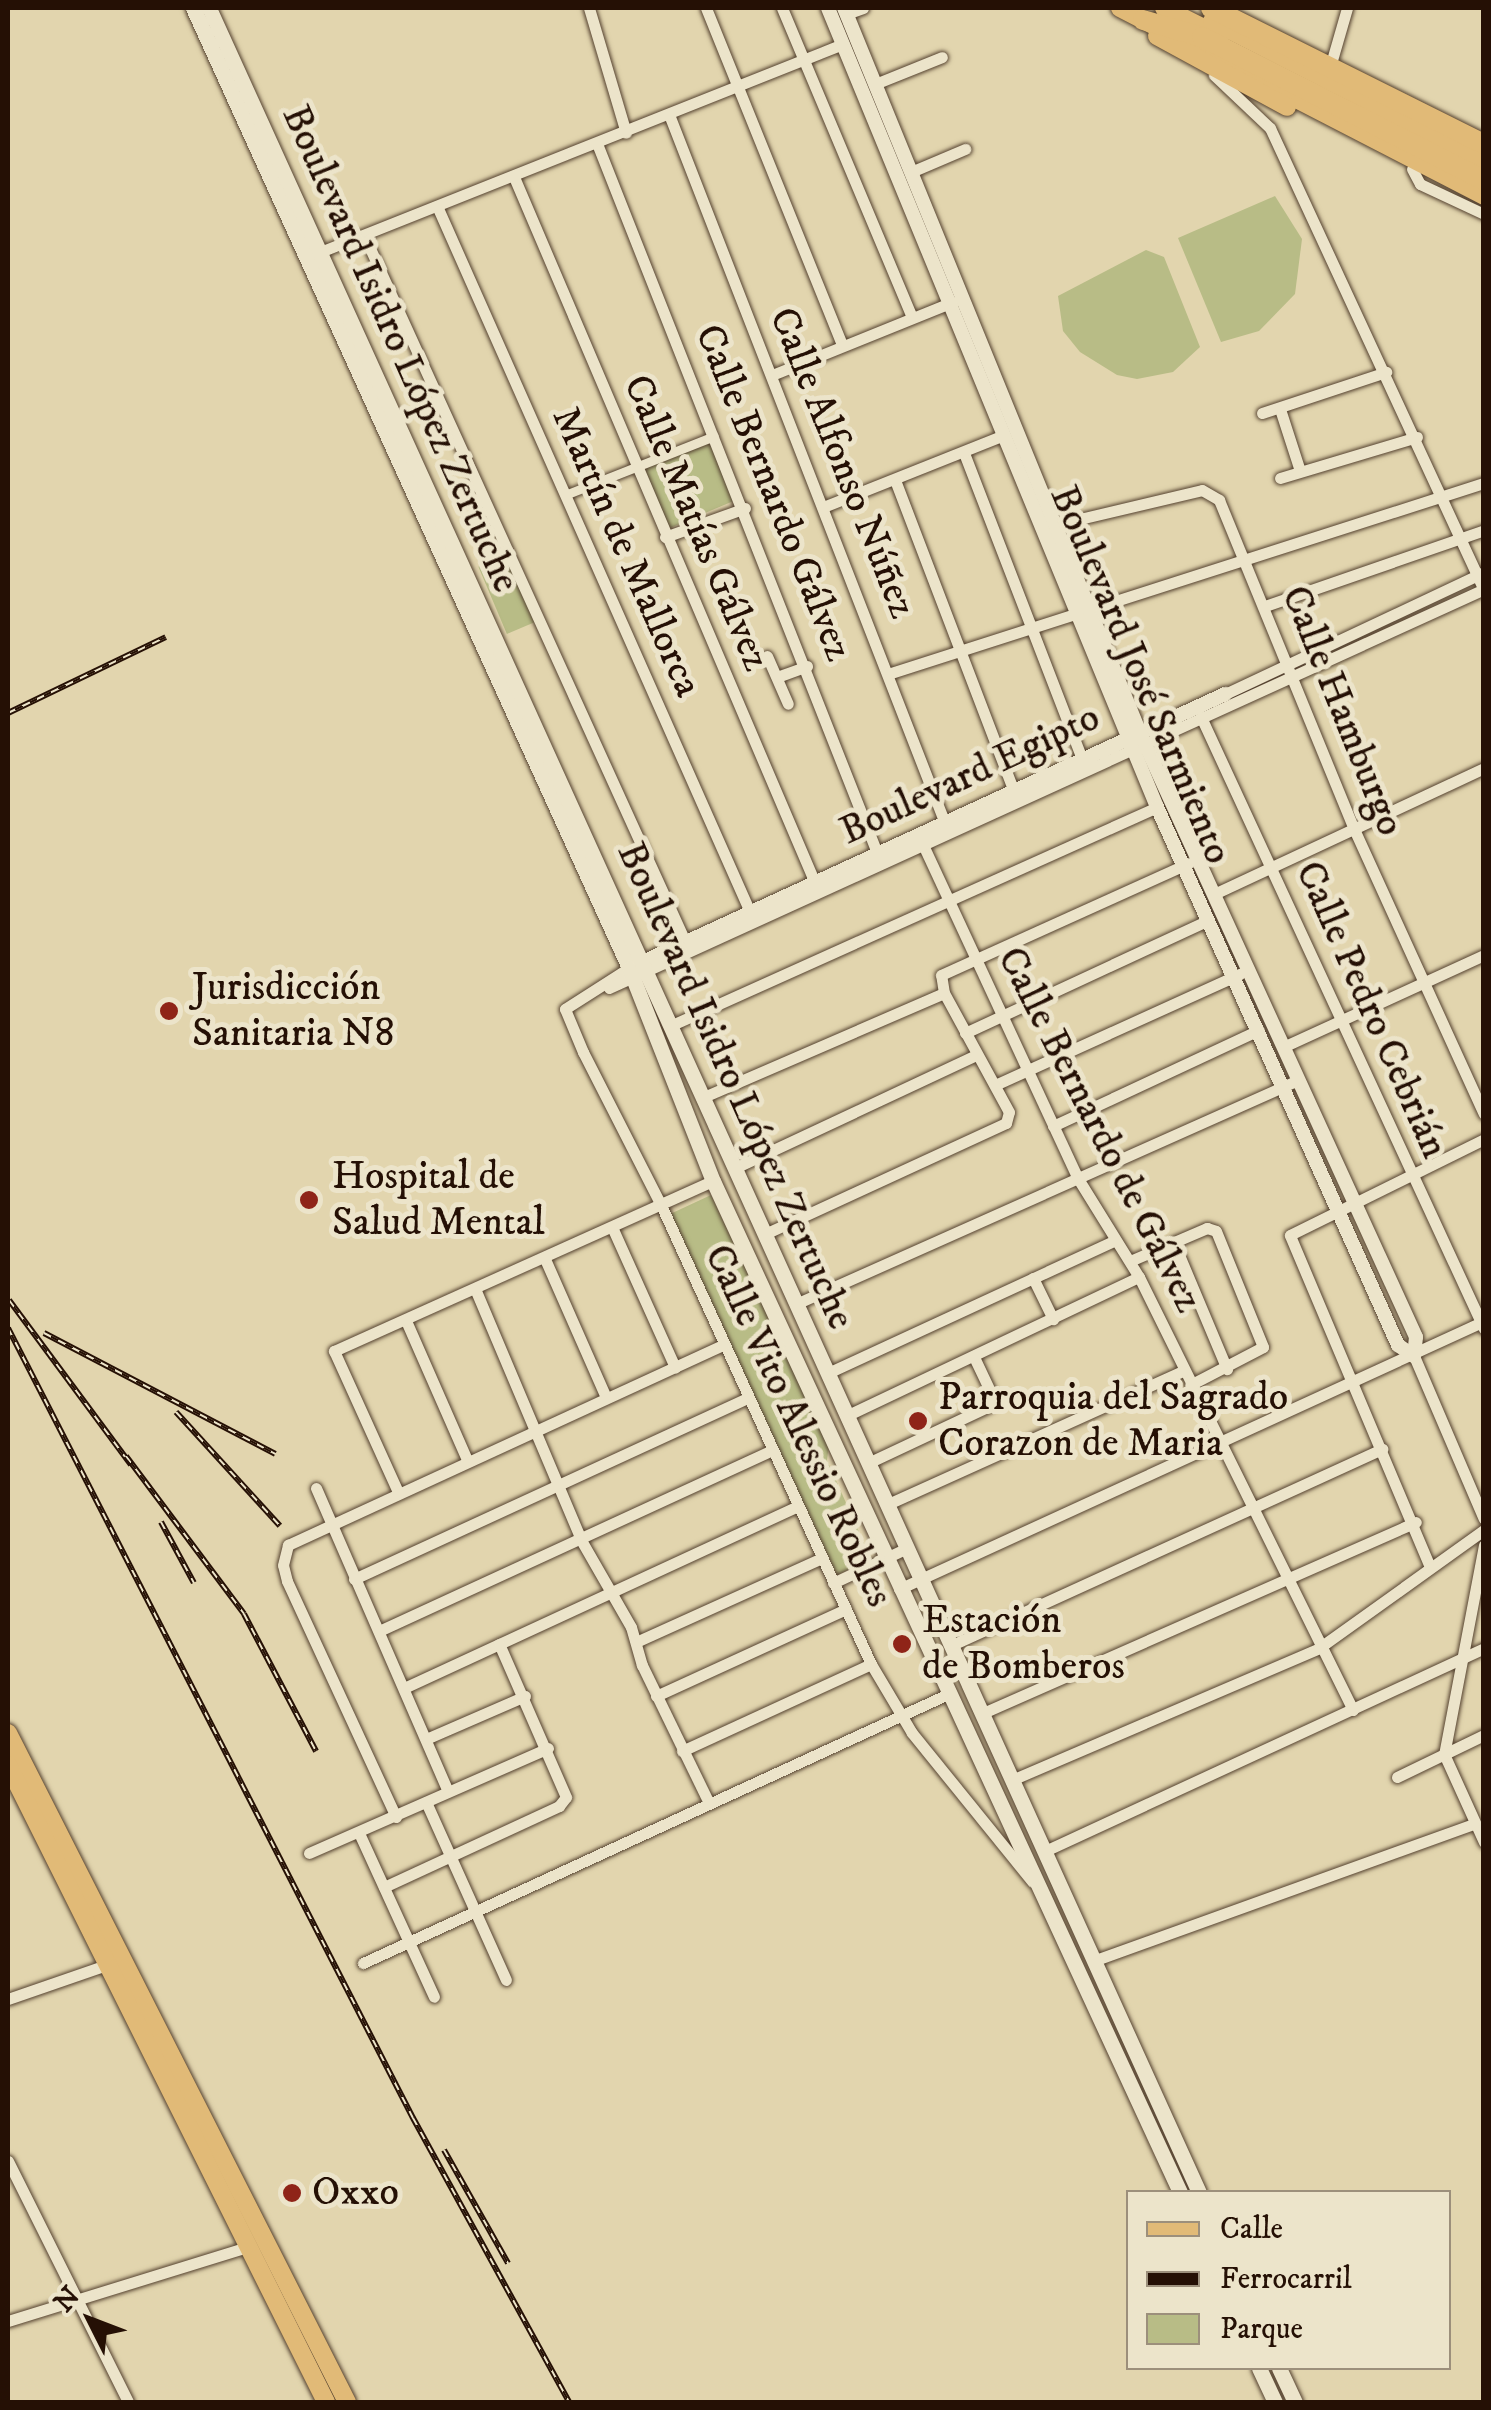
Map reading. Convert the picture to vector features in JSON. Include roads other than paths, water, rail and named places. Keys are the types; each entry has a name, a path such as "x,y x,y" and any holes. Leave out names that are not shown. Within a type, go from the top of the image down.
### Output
{"highway":[{"path":"1211,8 1332,63 1484,144"},
{"path":"1144,20 1202,37 1484,180"}],"main road":[{"name":"Boulevard Isidro López Zertuche","path":"193,8 381,404 639,971 714,1181 1179,2190"},
{"name":"Boulevard Isidro López Zertuche","path":"209,8 320,252 381,404"},
{"path":"1120,8 1484,196"},
{"path":"1164,8 1484,170"},
{"path":"1185,8 1484,160"},
{"path":"1144,20 1167,44 1203,66 1484,206"},
{"name":"Boulevard Isidro López Zertuche","path":"639,971 672,1025 706,1096 1198,2190"},
{"path":"8,1732 13,1765 146,2026 269,2246 347,2402"},
{"path":"146,2026 246,2246 326,2402"},
{"path":"1152,2131 1168,2125"},
{"path":"1260,2370 1275,2402"},
{"path":"1280,2370 1294,2402"}],"street":[{"path":"590,8 626,133"},
{"path":"706,8 842,345"},
{"path":"782,8 912,318"},
{"name":"Boulevard José Sarmiento","path":"828,8 1190,862 1208,920 1284,1047 1292,1083"},
{"path":"845,10 864,8"},
{"path":"1230,8 1332,63 1347,8"},
{"name":"Boulevard José Sarmiento","path":"845,10 911,172 1004,436 1049,526"},
{"path":"320,252 740,90 844,44"},
{"path":"875,84 942,56"},
{"path":"1203,66 1270,128 1417,437 1459,537 1480,574 1483,589"},
{"name":"Calle Alfonso Núñez","path":"670,117 891,673 947,829"},
{"name":"Calle Bernardo Gálvez","path":"598,146 808,666 880,860"},
{"path":"911,172 965,149"},
{"path":"1412,170 1420,184 1484,214"},
{"name":"Calle Matías Gálvez","path":"514,177 817,888"},
{"name":"Martín de Mallorca","path":"438,206 752,918"},
{"path":"364,234 684,941"},
{"path":"772,375 954,302"},
{"path":"1262,413 1386,372"},
{"path":"1280,408 1300,471"},
{"path":"566,495 714,436"},
{"path":"822,506 1004,436"},
{"path":"1280,478 1417,437"},
{"path":"964,453 1085,766"},
{"path":"895,480 1016,797"},
{"path":"891,673 1244,555 1484,483"},
{"name":"Calle Hamburgo","path":"1049,526 1209,491 1244,555 1354,829 1421,984 1484,1114"},
{"path":"665,536 745,508"},
{"path":"1265,606 1484,530"},
{"name":"Boulevard Egipto","path":"1136,741 1201,717 1480,574"},
{"name":"Boulevard Egipto","path":"565,1009 752,918 1085,766 1226,694 1483,589"},
{"path":"768,656 788,704"},
{"path":"776,677 808,666"},
{"name":"Calle Pedro Cebrián","path":"1201,717 1409,1174 1482,1324"},
{"name":"Boulevard José Sarmiento","path":"1136,741 1157,807 1214,894 1259,1030 1292,1083 1345,1204 1398,1345 1414,1356 1484,1519"},
{"path":"1214,894 1484,768"},
{"path":"672,1025 1157,807"},
{"name":"Boulevard Egipto","path":"880,860 924,847 947,829"},
{"name":"Calle Bernardo de Gálvez","path":"924,847 1077,1177 1139,1277 1319,1648 1353,1710"},
{"path":"767,1233 1006,1123 1009,1112 941,988 941,975 1190,862"},
{"name":"Boulevard Egipto","path":"639,971 684,941 752,918"},
{"path":"964,1033 1000,1012 1208,920"},
{"path":"1284,1047 1484,954"},
{"path":"994,1085 1242,973"},
{"path":"706,1096 941,988"},
{"name":"Calle Vito Alessio Robles","path":"565,1009 661,1205 871,1664 900,1715 1044,1896"},
{"path":"1053,1126 1259,1030"},
{"path":"737,1167 976,1055"},
{"path":"798,1303 1292,1083"},
{"path":"1430,1567 1416,1522 1290,1238 1296,1227 1484,1140"},
{"path":"398,1492 334,1351 407,1324 714,1181"},
{"path":"612,1226 675,1367"},
{"path":"1130,1261 1208,1228 1216,1232 1264,1345 1258,1354 1190,1385"},
{"path":"830,1372 1114,1241"},
{"path":"1174,1244 1227,1368"},
{"path":"546,1259 606,1397"},
{"path":"848,1415 1139,1277"},
{"path":"1033,1278 1052,1319"},
{"path":"476,1290 581,1540 636,1642 656,1696 709,1803"},
{"path":"407,1324 467,1460"},
{"path":"899,1588 1482,1324"},
{"path":"396,1816 292,1594 284,1552 297,1538 723,1345"},
{"path":"868,1462 989,1406 992,1395 974,1357"},
{"path":"888,1504 1183,1371"},
{"path":"354,1579 747,1398"},
{"path":"379,1631 772,1450"},
{"path":"952,1644 1254,1512 1383,1450"},
{"path":"316,1488 448,1792"},
{"path":"404,1688 798,1506"},
{"path":"983,1713 1416,1522"},
{"path":"1014,1779 1319,1648 1484,1530"},
{"path":"1484,1545 1444,1754 1484,1842"},
{"path":"834,1583 907,1548"},
{"path":"636,1642 822,1558"},
{"path":"656,1696 846,1609"},
{"path":"384,1887 559,1806 567,1792 499,1644"},
{"path":"1045,1851 1484,1648"},
{"path":"682,1751 871,1664"},
{"path":"363,1962 948,1694"},
{"path":"426,1739 525,1696"},
{"path":"1397,1778 1484,1735"},
{"path":"310,1853 548,1748"},
{"path":"426,1802 506,1980"},
{"path":"1094,1961 1473,1824"},
{"path":"359,1833 434,1997"},
{"path":"8,2000 113,1962"},
{"path":"8,2161 128,2402"},
{"path":"8,2321 246,2246 269,2246"}],"railway":[{"path":"8,713 166,637"},
{"path":"9,1300 131,1465"},
{"path":"8,1328 413,2118 569,2402"},
{"path":"44,1333 275,1454"},
{"path":"176,1412 280,1526"},
{"path":"126,1456 244,1614 316,1751"},
{"path":"161,1522 194,1583"},
{"path":"444,2150 508,2263"}],"place":[{"name":"Jurisdicción Sanitaria N8","path":"169,1011"},
{"name":"Hospital de Salud Mental","path":"309,1200"},
{"name":"Parroquia del Sagrado Corazon de Maria","path":"918,1421"},
{"name":"Estación de Bomberos","path":"902,1644"},
{"name":"Oxxo","path":"292,2193"}]}
